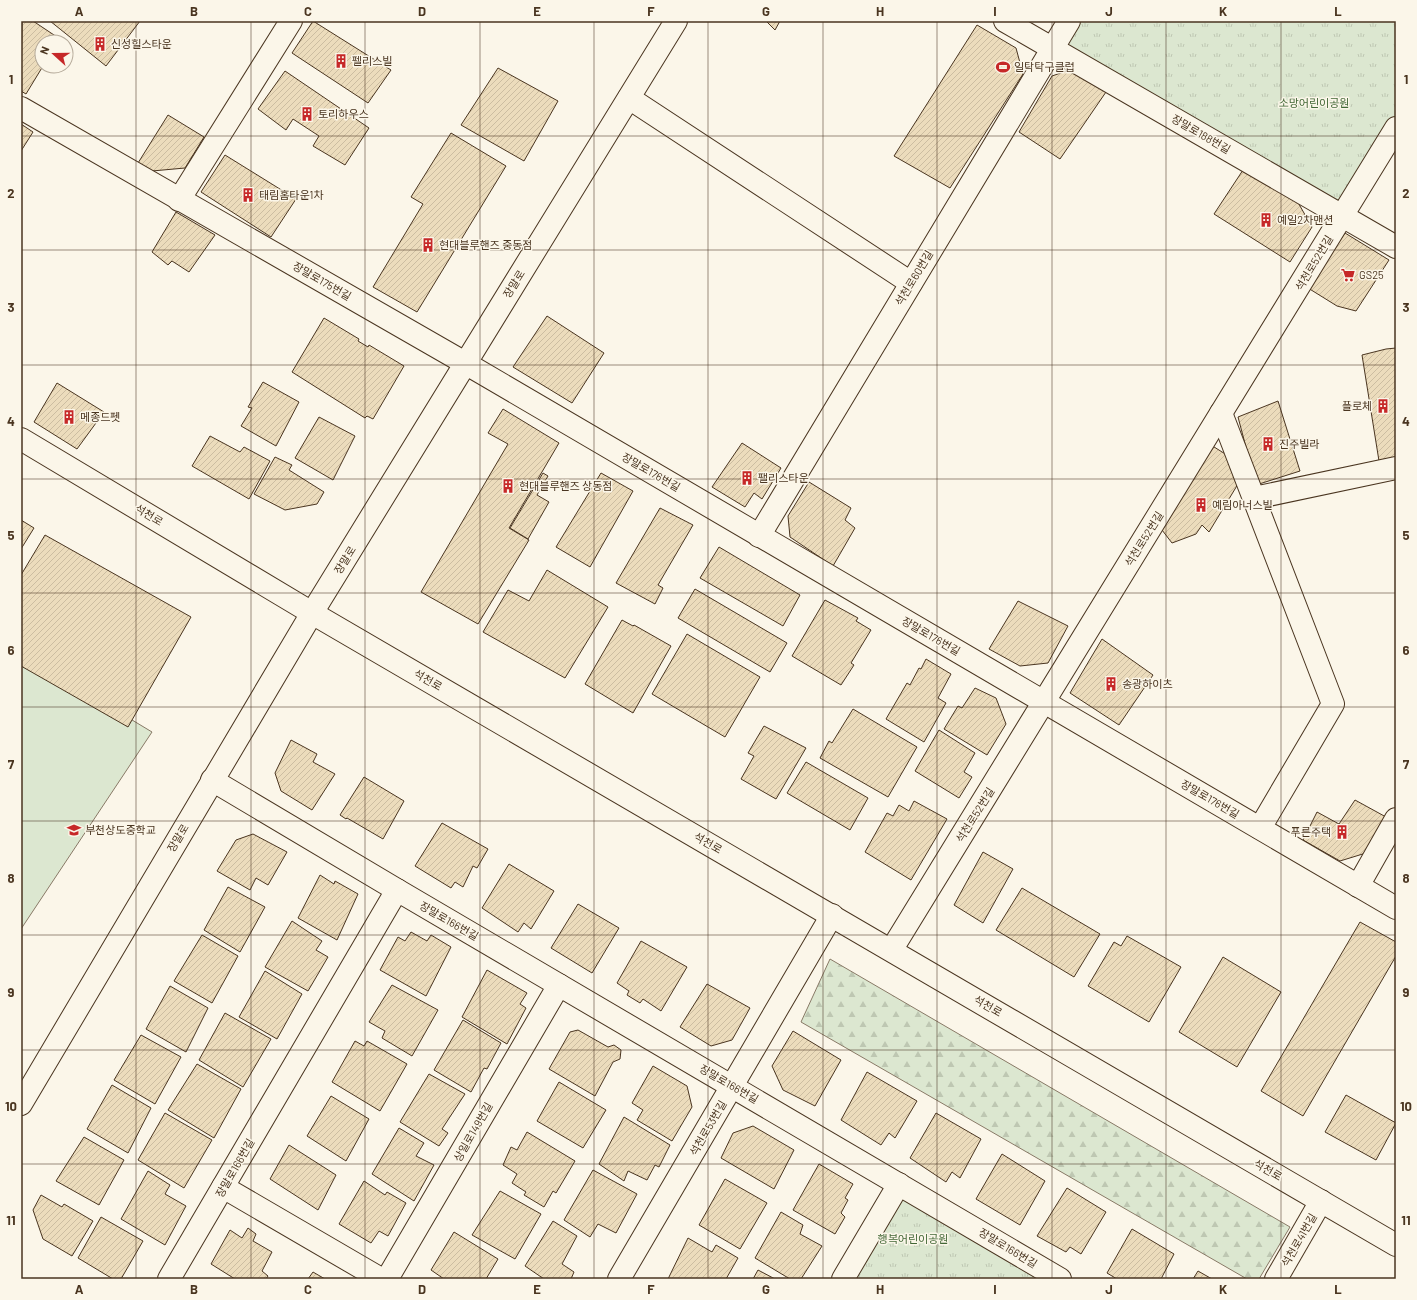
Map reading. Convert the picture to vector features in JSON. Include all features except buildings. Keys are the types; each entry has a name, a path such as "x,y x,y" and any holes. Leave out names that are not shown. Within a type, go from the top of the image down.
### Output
{"street":[{"path":"179,200 291,21"},
{"name":"장말로","path":"21,1104 312,613 676,21"},
{"name":"장말로188번길","path":"1005,21 1396,247"},
{"name":"석천로60번길","path":"759,536 1069,21"},
{"path":"629,98 911,283"},
{"name":"장말로175번길","path":"21,108 465,363"},
{"name":"석천로52번길","path":"892,949 1396,128"},
{"name":"장말로176번길","path":"465,363 1396,908"},
{"path":"1221,414 1333,704 1260,828"},
{"name":"석천로","path":"21,439 312,613 892,949 1396,1244"},
{"path":"1254,498 1396,468"},
{"name":"장말로166번길","path":"212,780 1060,1279"},
{"path":"1358,886 1396,819"},
{"name":"장말로166번길","path":"170,1279 397,890"},
{"name":"석천로53번길","path":"619,1279 832,915"},
{"name":"상일로149번길","path":"387,1279 559,985"},
{"path":"843,1279 899,1184"},
{"path":"223,1187 381,1279"},
{"name":"석천로41번길","path":"1276,1279 1321,1201"}],"green space":[{"name":"소망어린이공원","path":"1069,21 1396,21 1396,128 1343,215 1052,49"},
{"path":"21,653 152,732 21,929"},
{"path":"830,959 1290,1227 1259,1279 1247,1279 801,1022"},
{"name":"행복어린이공원","path":"899,1184 1060,1279 843,1279"}],"place":[{"name":"신성힐스타운","path":"100,44"},
{"name":"펠리스빌","path":"341,61"},
{"name":"일탁탁구클럽","path":"1003,67"},
{"name":"토리하우스","path":"307,114"},
{"name":"태림홈타운1차","path":"248,195"},
{"name":"예일2차맨션","path":"1266,220"},
{"name":"현대블루핸즈 중동점","path":"428,245"},
{"name":"GS25","path":"1348,275"},
{"name":"플로체","path":"1383,406"},
{"name":"메종드펫","path":"69,417"},
{"name":"진주빌라","path":"1268,444"},
{"name":"팰리스타운","path":"747,478"},
{"name":"현대블루핸즈 상동점","path":"508,486"},
{"name":"예림아너스빌","path":"1201,505"},
{"name":"송광하이츠","path":"1111,684"},
{"name":"부천상도중학교","path":"74,830"},
{"name":"푸른주택","path":"1342,832"}]}
